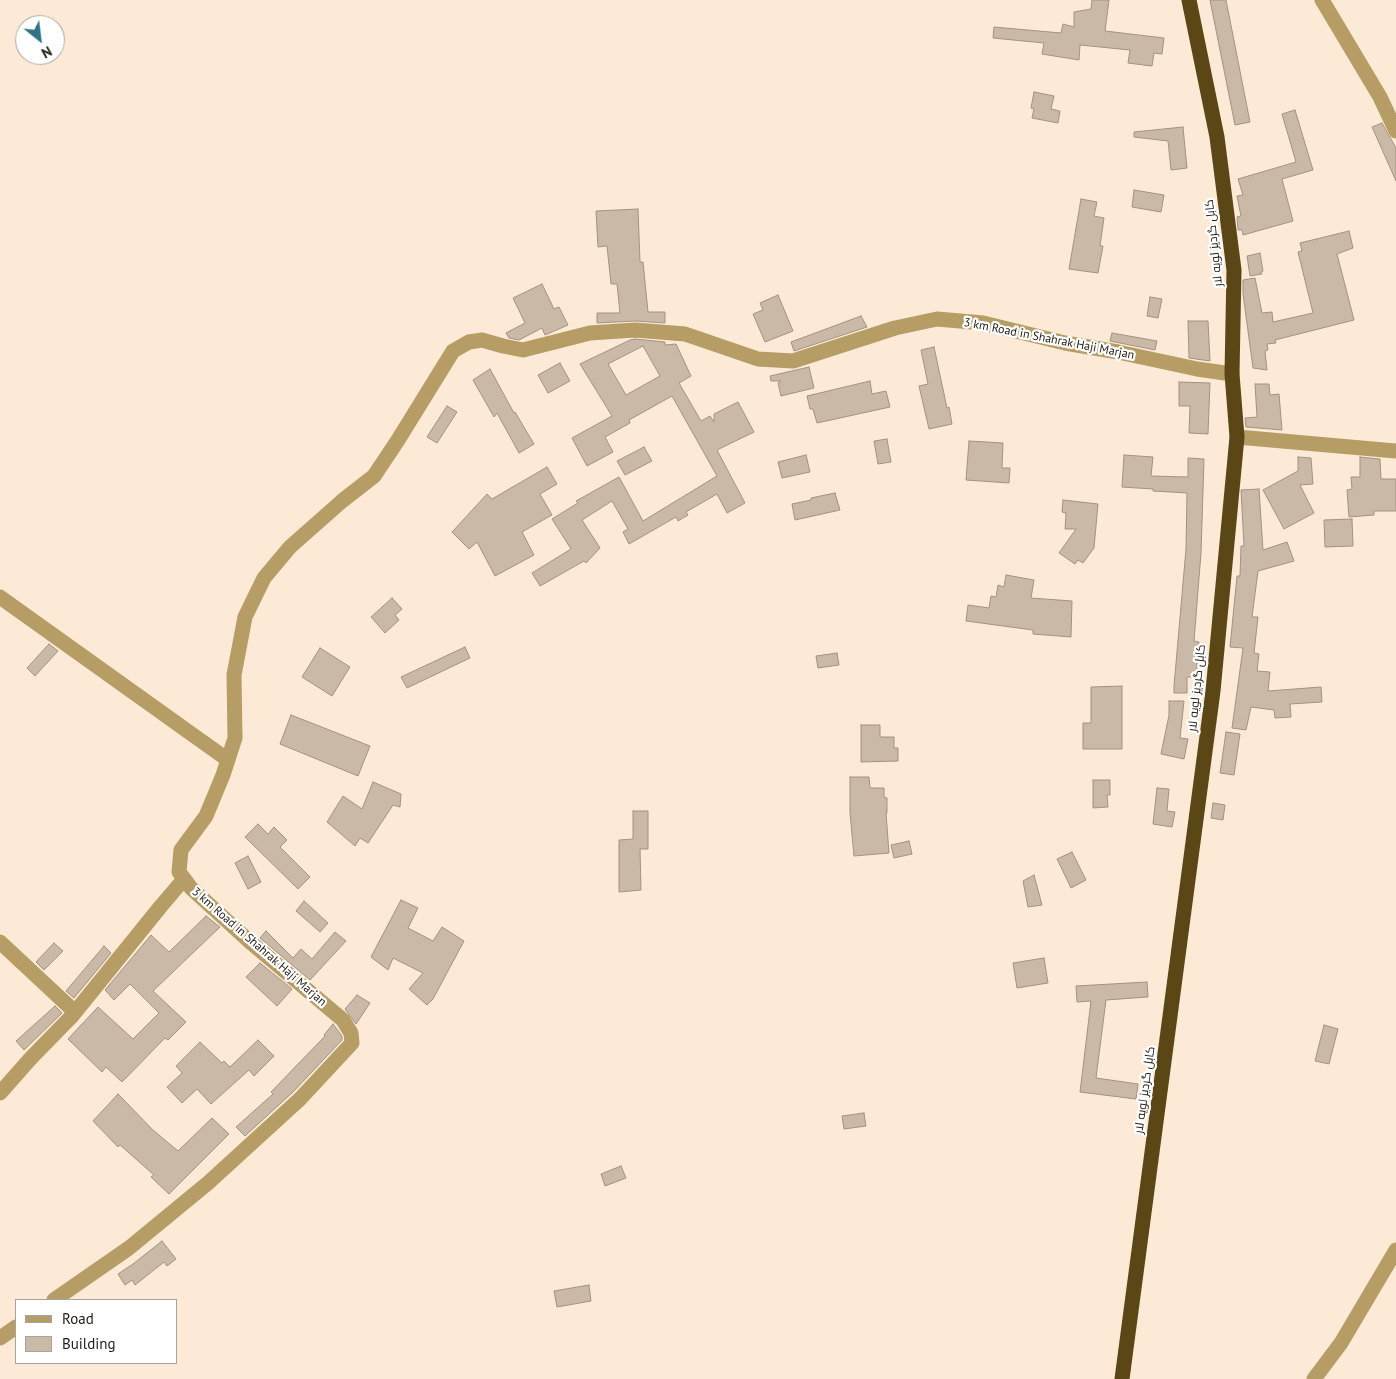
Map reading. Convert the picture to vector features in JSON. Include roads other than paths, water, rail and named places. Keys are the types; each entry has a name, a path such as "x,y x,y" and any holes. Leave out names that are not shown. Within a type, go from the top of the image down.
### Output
{"highway":[{"name":"کابل گردیز لویه لار","path":"1122,1379 1213,691 1237,437 1232,374 1234,270 1217,137 1190,0"}],"street":[{"path":"1322,0 1380,97 1396,131"},
{"name":"3 km Road in Shahrak Haji Marjan","path":"55,1299 129,1248 208,1183 300,1099 352,1042 351,1033 343,1020 191,888 179,872 181,850 206,816 235,738 234,675 245,617 264,578 290,547 342,501 374,476 453,351 469,342 482,340 523,350 590,333 635,330 685,334 758,360 793,361 895,328 937,319 983,323 1065,344 1232,374"},
{"path":"1237,437 1396,451"},
{"path":"0,597 228,760"},
{"path":"0,1093 30,1058 75,1012 184,879"},
{"path":"0,942 75,1012"},
{"path":"1314,1379 1341,1343 1396,1250"},
{"path":"0,1338 15,1327"}]}
